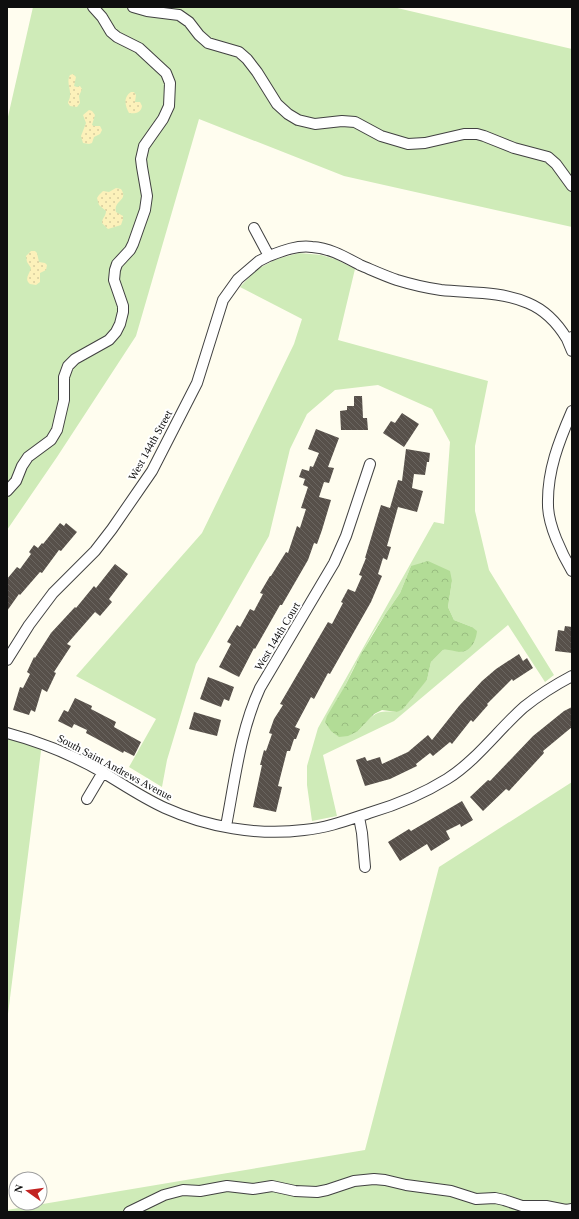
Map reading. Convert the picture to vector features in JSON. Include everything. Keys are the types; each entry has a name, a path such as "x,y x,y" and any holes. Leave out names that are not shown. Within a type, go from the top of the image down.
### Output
{"street":[{"path":"7,491 16,482 22,466 28,457 47,444 55,435 62,411 64,377 68,366 75,359 109,340 116,332 120,324 123,306 114,280 115,270 117,264 130,250 145,210 146,196 141,159 144,146 163,119 169,106 170,83 166,73 139,48 116,37 93,7"},
{"path":"133,7 147,11 179,15 189,22 199,35 208,43 239,52 247,58 277,104 288,114 298,120 315,124 334,121 349,121 365,127 381,136 408,144 425,143 464,134 477,134 514,148 548,157 556,164 572,186"},
{"path":"254,228 268,256"},
{"name":"West 144th Street","path":"7,660 29,625 53,593 95,551 112,530 152,471 197,382 223,300 238,279 259,261 268,256 284,250 312,246 336,252 362,266 398,280 440,290 502,294 528,303 541,310 569,338 572,351"},
{"path":"572,411 559,443 550,474 548,506 553,529 563,556 572,571"},
{"name":"West 144th Court","path":"226,826 241,746 254,702 260,688 334,563 346,536 370,464"},
{"name":"South Saint Andrews Avenue","path":"7,733 53,748 103,772 146,798 166,808 202,821 258,831 288,832 322,827 359,817 418,795 448,778 473,759 525,707 548,689 572,676"},
{"path":"87,799 103,772"},
{"path":"359,817 365,867"},
{"path":"130,1212 164,1195 177,1191 200,1191 227,1186 253,1189 272,1186 295,1191 317,1192 354,1182 374,1179 421,1188 451,1191 476,1199 500,1199 522,1206 546,1206 566,1210 572,1209"}],"green space":[{"path":"33,7 393,7 572,49 572,227 344,176 199,119 136,336 57,457 7,530 7,121"},
{"path":"299,253 321,255 335,259 355,269 338,340 488,381 475,446 475,511 489,570 554,675 545,682 508,625 394,721 323,755 337,816 312,821 307,785 307,766 318,728 434,522 444,524 450,442 432,409 378,385 335,390 307,414 290,449 269,536 196,664 167,760 162,787 129,767 156,719 76,676 202,533 294,344 302,319 240,287 257,269 277,259","holes":["411,566 452,581 448,607 454,620 472,627 460,652 451,649 443,650 431,662 427,680 397,712 378,713 371,717 358,731 345,686 373,633 400,593"]},
{"path":"428,561 450,571 452,581 448,607 454,620 472,627 477,631 474,642 470,648 463,652 443,650 431,662 427,680 403,709 397,712 382,710 374,714 358,731 348,736 339,737 331,731 325,722 327,716 345,686 361,654 400,593 411,566"},
{"path":"7,733 42,743 7,1022"},
{"path":"572,782 572,1212 7,1212 8,1210 48,1211 48,1203 365,1150 439,867"}],"sand":[{"path":"73,74 76,77 74,86 80,86 82,89 79,96 80,103 77,107 70,106 68,103 70,97 69,78 70,75"},
{"path":"131,92 134,92 136,95 135,102 140,102 142,106 139,112 129,113 126,107 127,96"},
{"path":"89,110 95,115 92,125 100,126 102,130 100,134 94,137 92,143 89,144 83,143 81,136 86,123 83,115"},
{"path":"116,188 121,189 123,193 122,198 117,205 116,212 123,216 123,219 121,225 108,229 102,223 106,211 99,205 97,198 103,191 109,192"},
{"path":"31,251 35,251 37,253 39,262 47,265 46,270 40,273 40,282 36,285 30,284 27,280 31,268 27,262 26,256"}],"building":[{"path":"354,396 362,396 363,418 367,418 368,430 341,430 340,411 347,410 347,406 354,406"},
{"path":"402,413 419,424 404,447 383,433 391,421 395,423"},
{"path":"316,429 339,438 328,467 334,468 329,483 324,482 319,497 331,500 322,530 317,544 314,543 308,560 255,649 254,648 239,677 219,667 231,644 227,642 237,625 240,627 250,609 254,611 263,594 260,593 286,552 288,553 297,526 300,528 306,509 301,508 308,487 303,485 305,479 299,477 302,469 309,471 310,466 313,467 319,453 308,449"},
{"path":"406,449 430,453 425,475 414,474 412,488 423,491 417,512 398,507 387,546 391,547 387,560 383,558 378,574 382,576 371,602 330,674 328,673 314,699 311,697 295,727 300,729 296,739 294,739 290,751 287,751 278,786 282,787 276,812 253,807 262,765 260,765 264,750 266,751 272,734 269,733 274,719 283,705 280,704 328,622 332,624 343,603 341,602 348,589 355,592 362,576 359,575 366,558 381,505 390,508 398,480 402,481"},
{"path":"60,523 64,526 66,523 77,532 61,551 59,550 42,573 40,572 20,595 19,594 7,611 7,579 17,567 20,569 31,554 29,552 34,545 38,548 42,543 43,544"},
{"path":"115,564 128,574 109,599 112,602 100,616 95,612 67,644 71,646 54,672 56,673 47,692 42,689 35,712 31,710 29,715 13,710 20,687 23,688 30,674 27,672 34,657 35,658 51,633 75,607 76,608 94,586 96,588"},
{"path":"565,626 572,627 572,653 555,651 558,630 564,631"},
{"path":"519,654 523,661 527,658 533,668 513,681 512,679 487,704 488,705 473,722 471,720 452,744 450,742 433,756 430,753 416,764 417,766 390,779 365,786 356,760 365,757 367,761 380,757 382,764 408,752 428,735 432,740 459,706 482,681 496,669"},
{"path":"208,677 234,687 229,701 224,699 221,707 200,699"},
{"path":"75,698 92,706 91,709 116,722 114,727 141,742 134,756 124,751 123,753 86,733 87,730 74,724 72,728 58,721 64,710 68,712"},
{"path":"572,707 572,727 543,751 544,753 509,791 506,789 483,811 470,797 488,780 490,781 533,736 564,711"},
{"path":"194,712 221,720 217,736 189,729"},
{"path":"462,801 473,820 461,827 460,824 446,831 450,839 431,851 427,844 400,861 388,842 409,829 411,831"}]}
